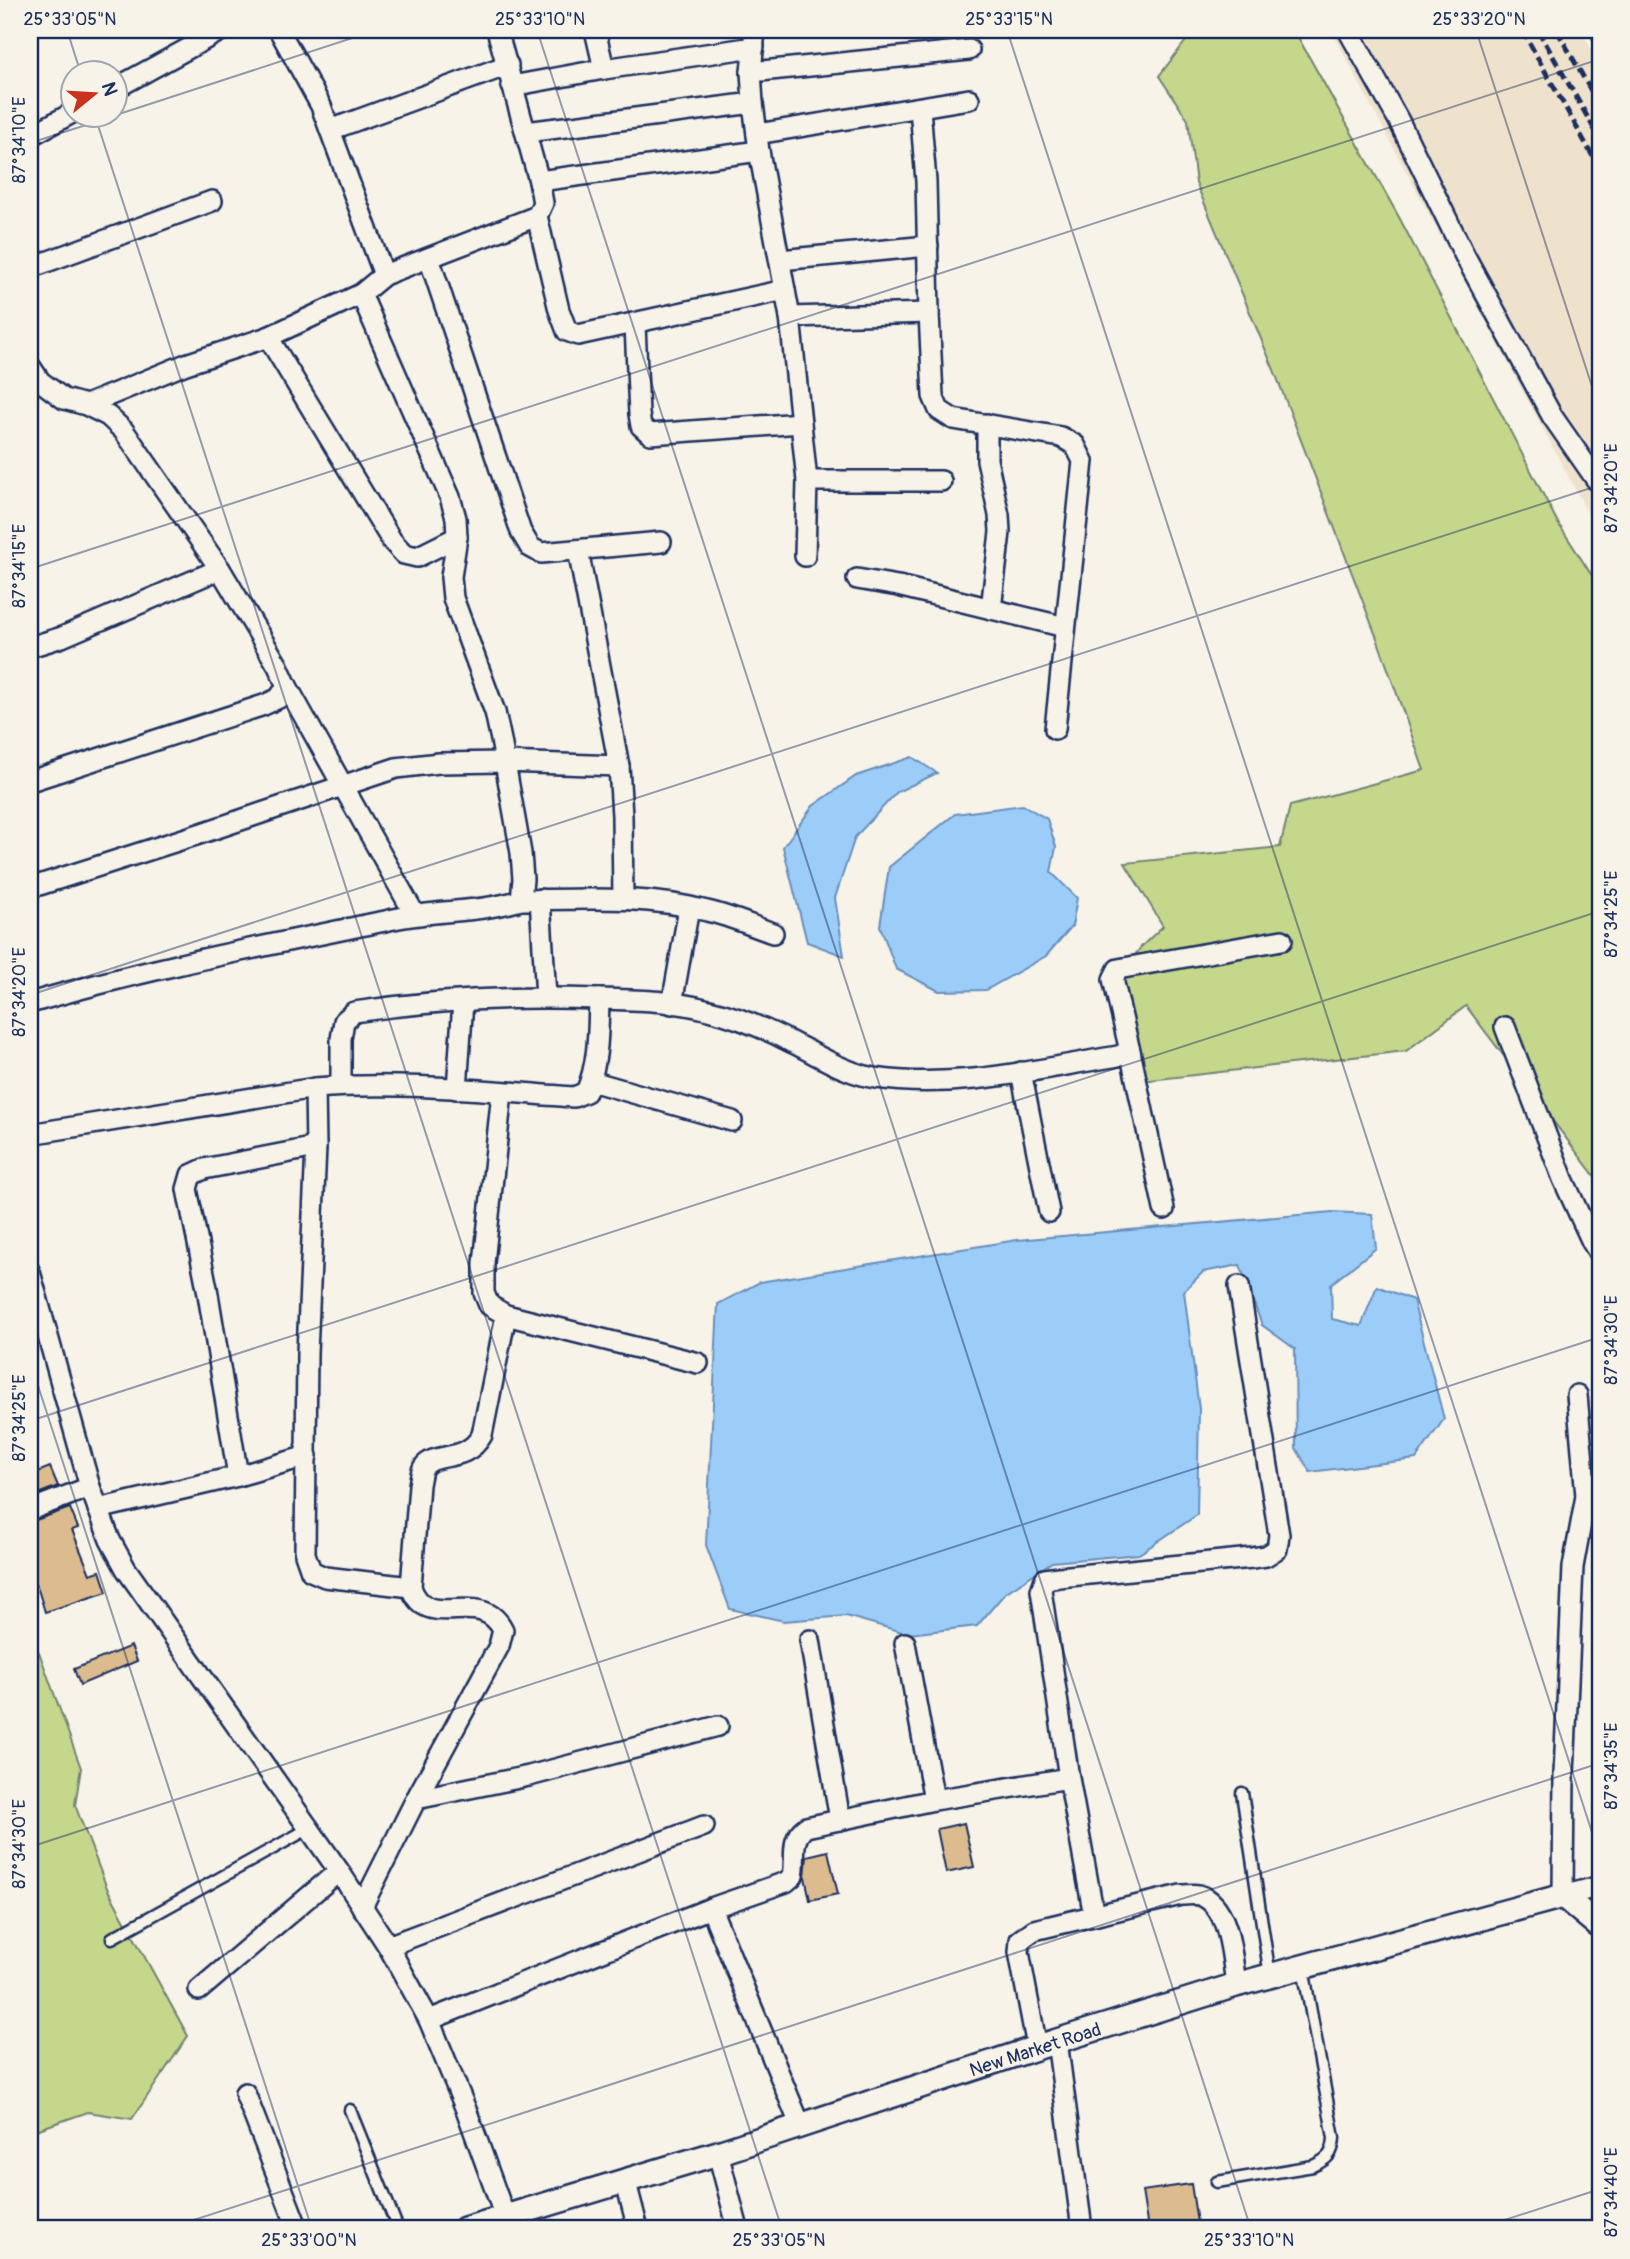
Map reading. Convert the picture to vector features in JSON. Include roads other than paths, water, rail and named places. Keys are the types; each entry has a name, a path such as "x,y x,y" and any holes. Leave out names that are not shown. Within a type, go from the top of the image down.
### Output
{"street":[{"path":"130,78 186,38 222,30"},
{"path":"279,30 312,88 384,275"},
{"path":"498,30 539,181 543,203 537,216 559,310 567,331 578,335 635,325 785,290"},
{"path":"595,30 604,69"},
{"path":"1348,30 1399,121 1465,256 1552,415 1600,485"},
{"path":"512,86 755,38 751,72 752,103 790,317 807,481 805,556"},
{"path":"751,72 969,50"},
{"path":"330,130 508,65"},
{"path":"539,181 758,143 969,99"},
{"path":"526,132 752,103"},
{"path":"920,108 933,396 939,410 953,419 1060,437 1075,445 1083,461 1055,729"},
{"path":"30,136 60,120"},
{"path":"30,268 212,201"},
{"path":"86,405 186,365 268,337 361,294 384,275 537,216"},
{"path":"780,260 928,246"},
{"path":"429,258 521,532 530,547 541,553 661,542"},
{"path":"361,294 450,497 456,518 457,537 451,577 453,598 495,712 546,997"},
{"path":"790,317 929,313"},
{"path":"635,325 639,414 641,426 650,434 801,423"},
{"path":"268,337 392,541 404,554 417,557 457,537"},
{"path":"33,378 64,399 86,405 108,416 124,431 220,569 278,666 415,915"},
{"path":"988,425 987,460 1000,532 991,609"},
{"path":"807,481 941,481"},
{"path":"578,550 619,766 623,899"},
{"path":"30,647 62,637 220,569"},
{"path":"857,579 898,586 1065,626"},
{"path":"30,781 264,705 279,698 287,686"},
{"path":"30,888 396,768 504,762 619,766"},
{"path":"30,1003 110,979 415,915 501,906 530,900 623,899 707,911 774,933"},
{"path":"672,1004 688,908"},
{"path":"1164,1209 1113,979 1118,969 1282,940"},
{"path":"341,1086 341,1039 344,1021 354,1012 463,1001 546,997 639,999 707,1009 744,1021 837,1066 872,1078 910,1082 948,1082 1021,1072 1118,1056 1130,1051"},
{"path":"30,1133 341,1086 457,1089 575,1097 586,1092 591,1080 597,1049 599,999"},
{"path":"457,1089 463,1001"},
{"path":"1505,1027 1563,1179 1600,1255"},
{"path":"1021,1072 1049,1212"},
{"path":"591,1080 732,1121"},
{"path":"315,1088 316,1147 307,1353 305,1554 311,1571 325,1577 411,1587"},
{"path":"502,1093 484,1263 484,1293 489,1305 506,1315 698,1363"},
{"path":"238,1476 207,1288 187,1189 191,1175 204,1169 316,1147"},
{"path":"30,1272 36,1317 90,1487 110,1540 126,1569 339,1871 387,1945 429,2020 467,2112 505,2217"},
{"path":"1094,1916 1069,1778 1041,1590 1045,1579 1252,1558 1266,1556 1277,1549 1279,1535 1239,1286"},
{"path":"362,1907 416,1799 499,1646 503,1630 497,1617 483,1611 425,1608 415,1601 411,1587 419,1485 423,1468 431,1461 467,1452 476,1446 482,1435 506,1315"},
{"path":"1563,1896 1564,1774 1573,1567 1586,1496 1577,1395"},
{"path":"98,1509 238,1476 307,1456"},
{"path":"1586,1496 1600,1480"},
{"path":"30,1510 90,1487"},
{"path":"810,1640 840,1821"},
{"path":"905,1643 933,1800"},
{"path":"416,1799 550,1772 718,1726"},
{"path":"429,2020 711,1908 786,1882 793,1876 796,1865 795,1840 799,1832 806,1827 933,1800 1069,1778"},
{"path":"387,1945 704,1826"},
{"path":"199,1990 339,1871"},
{"path":"1563,1896 1600,1885"},
{"path":"1082,2229 1047,2044 1021,1964 1020,1940 1034,1930 1181,1895 1198,1895 1214,1903 1226,1923 1236,1985"},
{"path":"1563,1896 1600,1927"},
{"name":"New Market Road","path":"465,2229 801,2127 1047,2044 1236,1985 1563,1896"},
{"path":"711,1908 801,2127"},
{"path":"245,2093 298,2229"},
{"path":"718,2153 738,2229"},
{"path":"625,2179 638,2229"}],"lane":[{"path":"1242,1793 1270,1977"},
{"path":"112,1938 308,1829"},
{"path":"1217,2182 1313,2166 1327,2159 1333,2151 1334,2138 1303,1968"},
{"path":"350,2110 398,2229"}],"water":[{"path":"912,757 937,773 897,792 855,837 835,898 844,956 807,942 783,847 813,806 856,776"},
{"path":"1023,805 1047,819 1056,847 1051,872 1077,898 1072,926 1046,956 986,990 939,991 896,969 880,926 889,867 955,814"},
{"path":"1332,1212 1372,1214 1376,1248 1331,1284 1332,1319 1361,1326 1377,1286 1413,1300 1444,1419 1416,1459 1310,1472 1296,1448 1295,1349 1262,1325 1240,1265 1203,1272 1184,1291 1199,1409 1197,1515 1139,1554 1052,1562 1005,1593 977,1626 909,1634 846,1616 784,1621 730,1609 706,1545 718,1304 760,1282 1017,1240"}],"railway":[{"path":"1522,30 1600,169"},
{"path":"1538,30 1600,139"},
{"path":"1557,30 1600,107"},
{"path":"1591,30 1600,54"}]}
